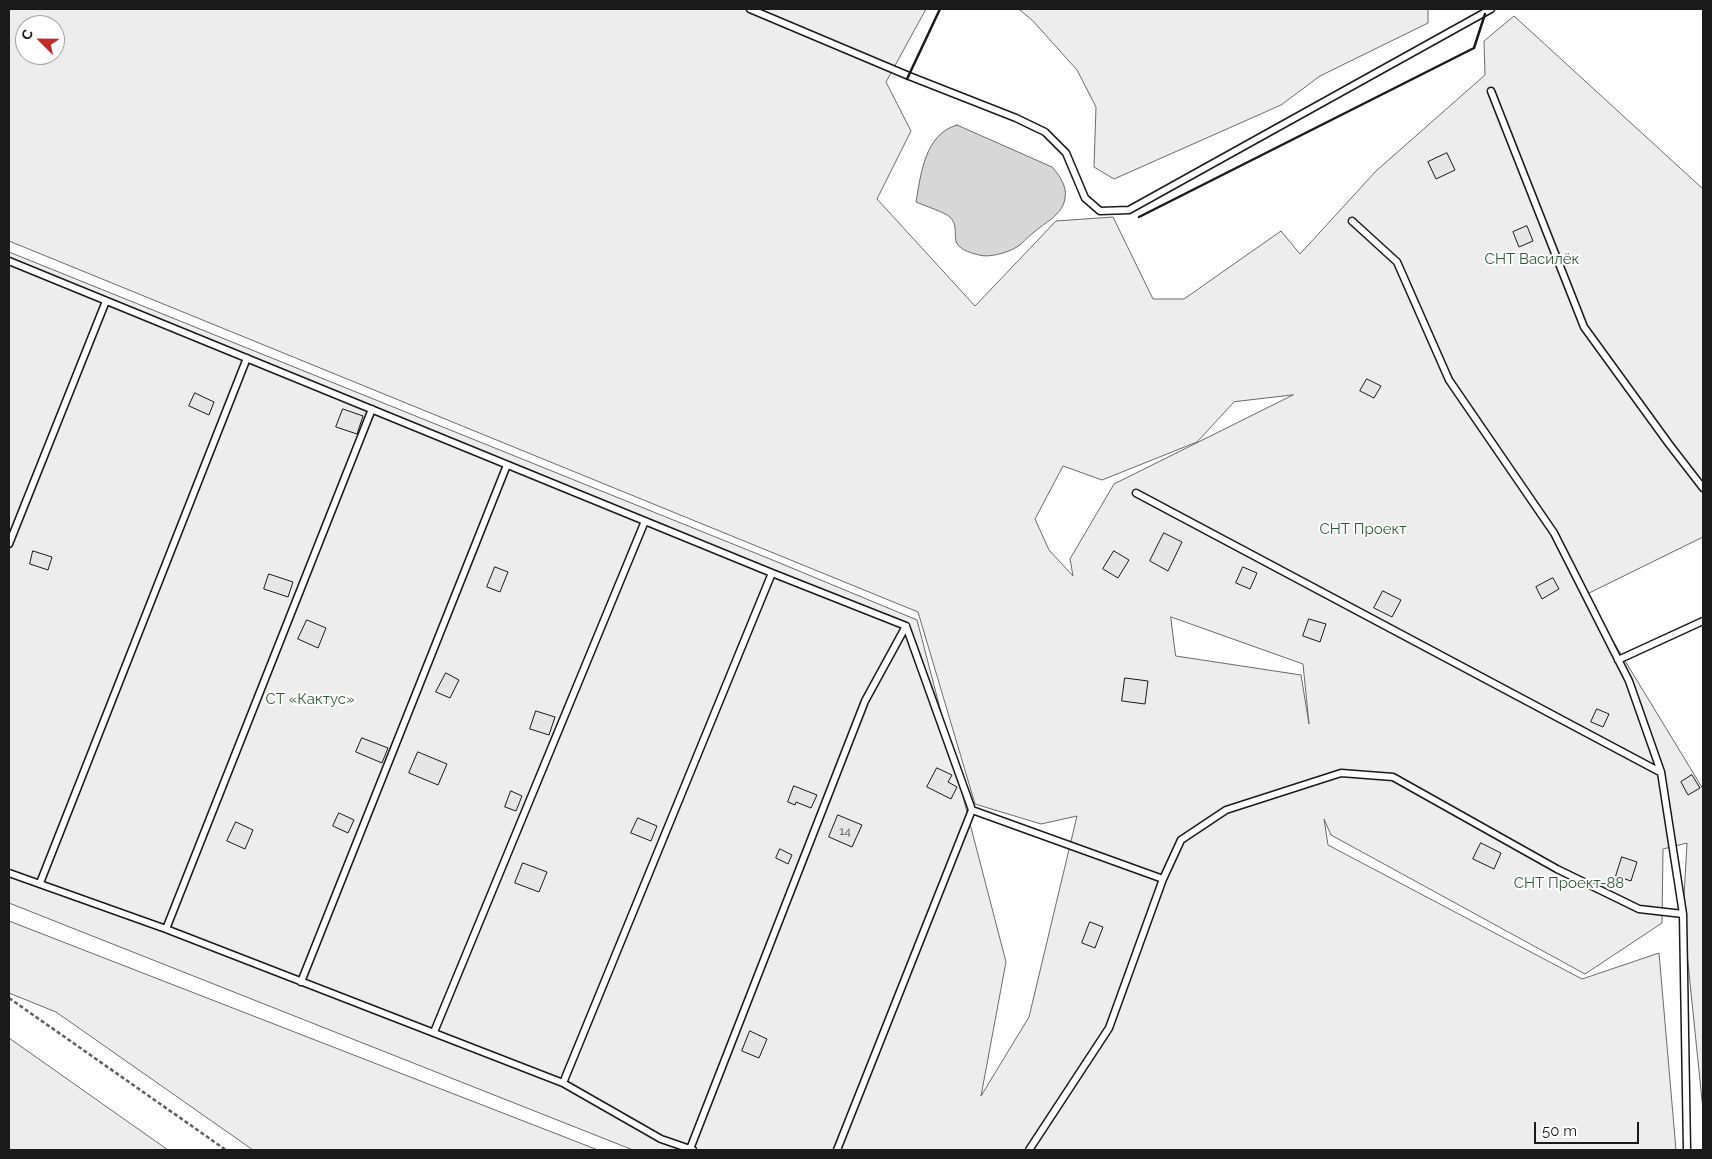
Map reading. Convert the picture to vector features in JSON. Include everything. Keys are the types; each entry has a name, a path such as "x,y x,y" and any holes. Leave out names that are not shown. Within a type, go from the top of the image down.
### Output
{"lane":[{"path":"750,9 909,76 1016,118 1045,132 1066,153 1085,198 1100,211 1129,210 1492,9"},
{"path":"1491,91 1584,328 1703,488"},
{"path":"1352,221 1397,262 1449,380 1554,533 1628,681 1661,772 1683,914 1687,1150"},
{"path":"9,261 906,626 972,810 837,1150"},
{"path":"9,544 106,301"},
{"path":"40,883 247,358"},
{"path":"166,929 372,410"},
{"path":"301,982 507,464"},
{"path":"1136,492 1661,772"},
{"path":"434,1032 645,521"},
{"path":"563,1083 772,573"},
{"path":"1618,660 1703,621"},
{"path":"9,873 166,929 563,1083 661,1139 691,1150 865,701 906,626"},
{"path":"1030,1150 1109,1028 1163,879 1181,840 1226,810 1341,773 1393,777 1557,869 1639,909 1683,914"},
{"path":"972,810 1163,879"}],"path":[{"path":"9,998 226,1150"}],"shaded area":[{"path":"9,9 926,9 886,82 911,131 877,199 975,306 1056,221 1113,217 1153,299 1184,299 1281,231 1300,254 1376,171 1485,75 1484,41 1514,16 1703,189 1703,537 1585,595 1703,789 1703,1110 1683,914 1687,843 1663,849 1662,923 1585,974 1331,835 1324,819 1328,845 1582,979 1659,953 1676,1150 633,1150 9,903 9,252 917,620 1006,962 981,1096 1029,1017 1077,816 1041,824 975,804 918,612 9,241","holes":["1293,395 1114,484 1070,559 1073,576 1049,550 1035,519 1063,466 1102,480 1197,442 1234,402","1171,617 1303,664 1309,724 1301,675 1176,656"]},
{"path":"1019,9 1428,9 1428,23 1320,76 1281,105 1114,179 1094,167 1096,107 1077,70 1033,21"},
{"path":"957,125 1052,167 1062,181 1065,189 1065,198 1061,209 1020,245 1011,250 988,256 967,251 957,243 954,223 948,215 916,202 923,167 931,146 946,130"},
{"path":"9,921 598,1150 253,1150 56,1012 9,993"},
{"path":"9,1038 168,1150 9,1150"}],"building":[{"path":"1447,153 1455,170 1436,179 1428,162"},
{"path":"1527,226 1533,241 1519,247 1513,232"},
{"path":"1367,379 1381,386 1374,398 1360,391"},
{"path":"195,393 214,402 209,415 189,406"},
{"path":"343,409 363,416 357,434 336,427"},
{"path":"1164,533 1182,542 1168,571 1150,561"},
{"path":"33,551 52,557 48,570 30,564"},
{"path":"1114,551 1129,560 1118,578 1103,569"},
{"path":"495,567 508,572 500,592 487,587"},
{"path":"1243,567 1257,573 1250,589 1236,583"},
{"path":"269,574 293,582 288,597 264,589"},
{"path":"1553,578 1559,589 1542,599 1536,587"},
{"path":"1383,591 1401,600 1392,617 1374,608"},
{"path":"1309,619 1326,624 1320,642 1303,636"},
{"path":"307,620 326,628 318,648 298,639"},
{"path":"446,673 459,680 450,698 436,692"},
{"path":"1125,678 1148,681 1145,704 1122,701"},
{"path":"1597,709 1609,714 1603,727 1591,722"},
{"path":"536,711 555,717 549,735 530,729"},
{"path":"362,738 388,748 382,763 356,752"},
{"path":"418,752 447,764 438,785 409,773"},
{"path":"937,768 952,775 948,782 957,787 951,799 927,787"},
{"path":"1692,775 1700,788 1688,795 1681,782"},
{"path":"794,786 817,795 811,808 796,802 795,805 788,802"},
{"path":"511,791 522,796 516,811 505,807"},
{"path":"339,813 354,820 348,833 333,826"},
{"path":"838,815 862,825 852,847 829,837"},
{"path":"638,818 657,826 651,841 631,833"},
{"path":"236,822 253,830 245,849 227,841"},
{"path":"1481,843 1501,853 1494,869 1473,859"},
{"path":"780,849 792,855 788,864 776,858"},
{"path":"1622,857 1637,862 1631,881 1616,876"},
{"path":"523,863 547,872 539,892 515,883"},
{"path":"1090,922 1103,927 1095,948 1082,943"},
{"path":"750,1031 767,1039 759,1058 742,1051"}],"wall":[{"path":"907,79 940,9"},
{"path":"1139,217 1474,48 1485,14"}],"park label":[{"name":"СНТ Василёк","path":"1532,259"},
{"name":"СНТ Проект","path":"1363,529"},
{"name":"СТ «Кактус»","path":"310,699"},
{"name":"СНТ Проект-88","path":"1569,883"}]}
